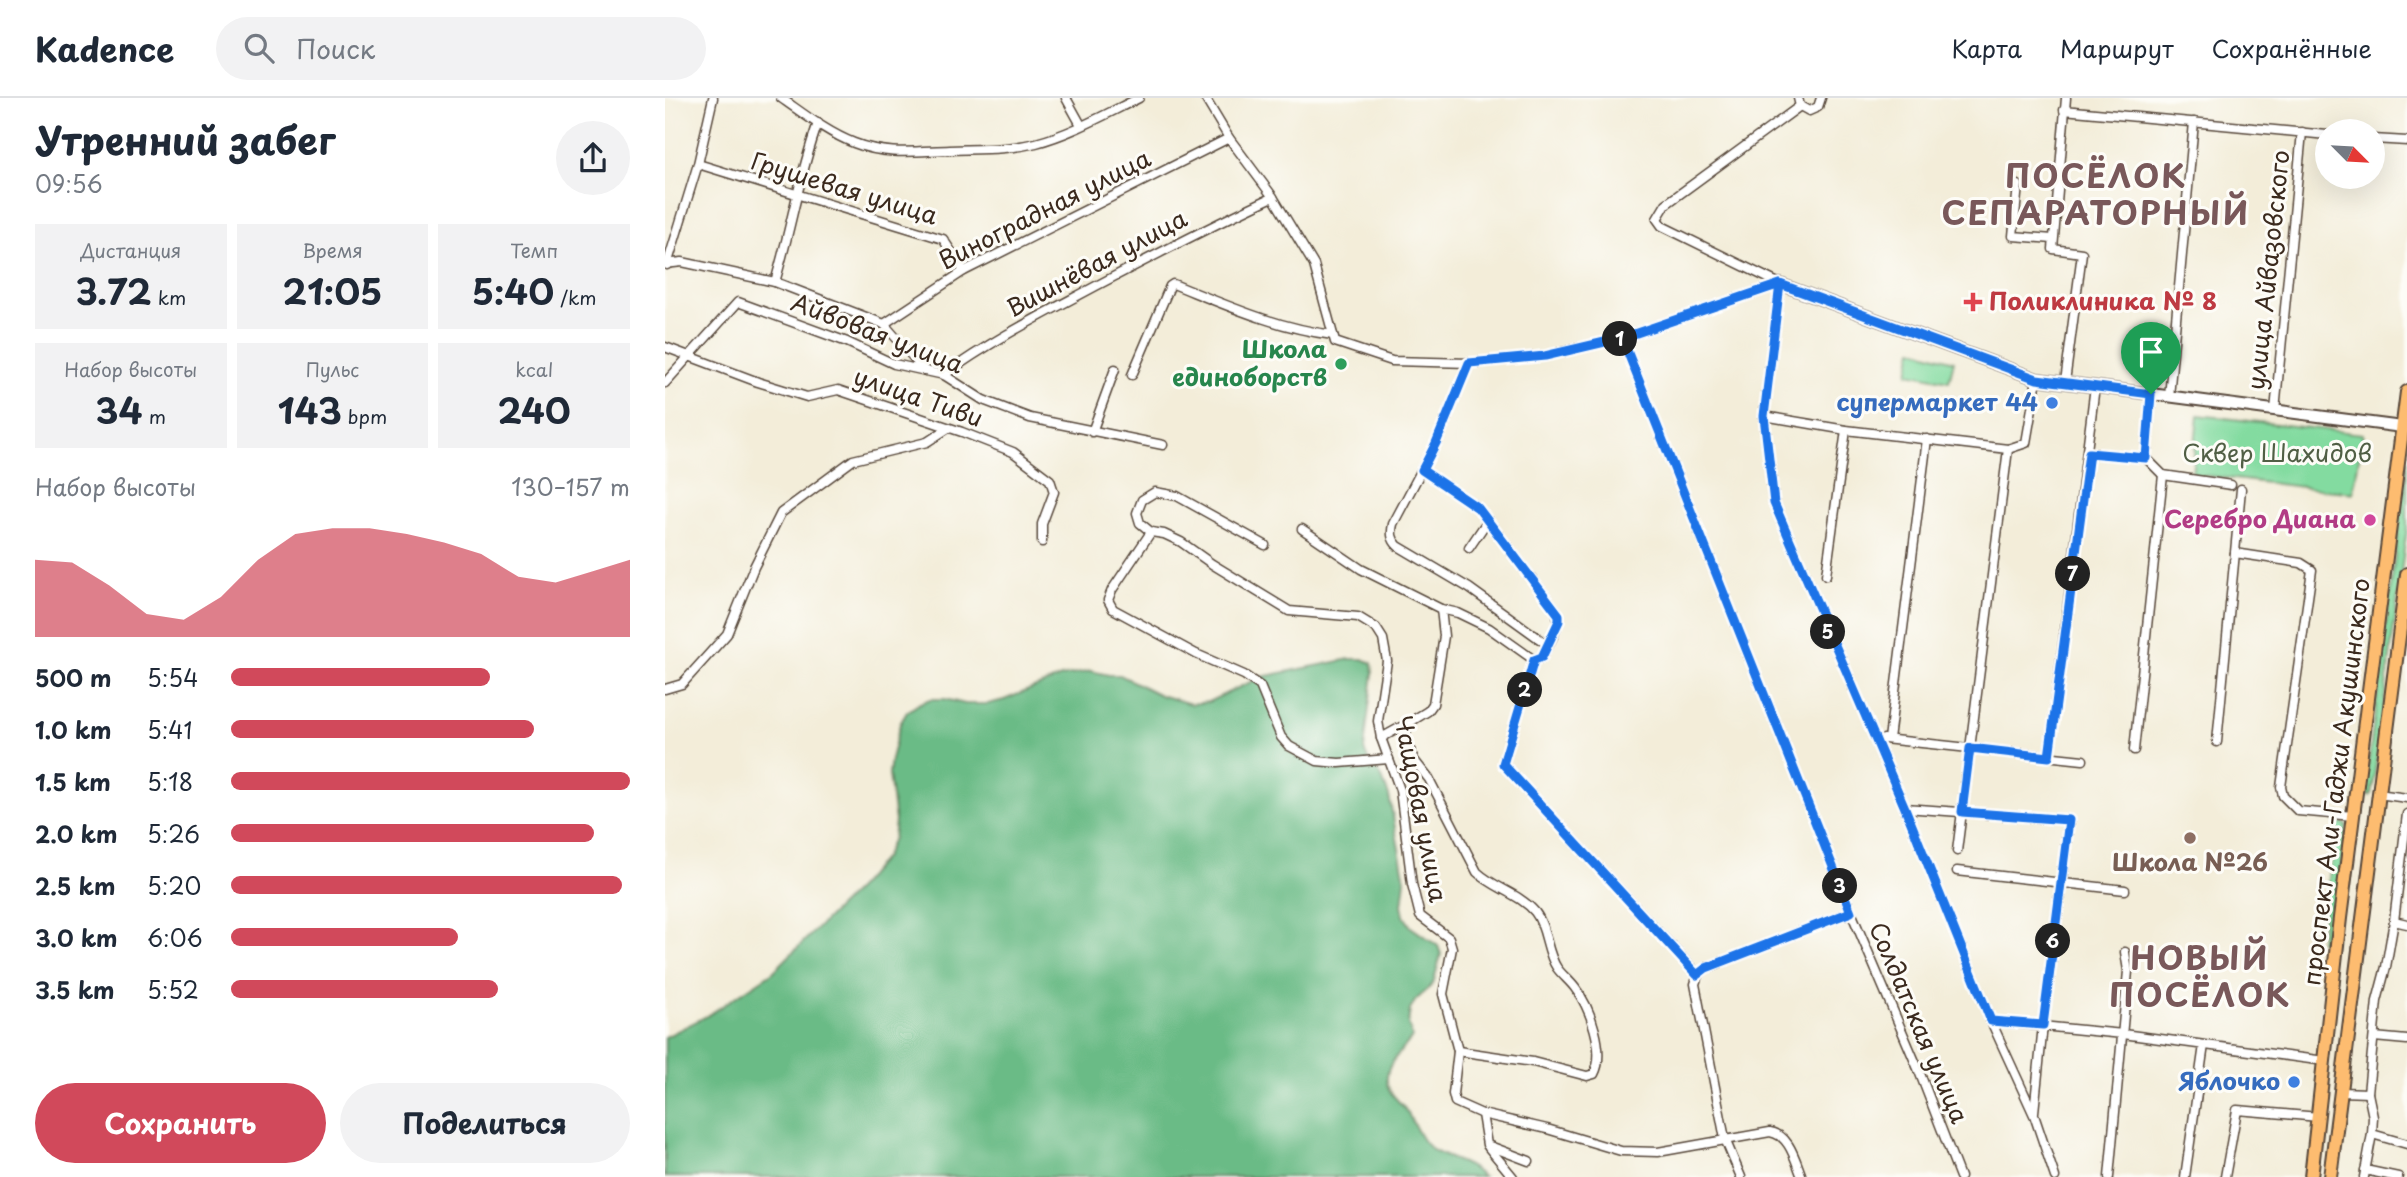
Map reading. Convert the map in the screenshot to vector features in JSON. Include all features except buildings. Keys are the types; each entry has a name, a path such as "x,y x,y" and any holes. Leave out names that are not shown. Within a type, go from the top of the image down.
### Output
{"main road":[{"name":"проспект Али-Гаджи Акушинского","path":"2311,1177 2356,791 2405,427 2407,392"},
{"name":"проспект Али-Гаджи Акушинского","path":"2330,1177 2407,574"},
{"path":"2356,791 2364,799 2371,801 2378,794"},
{"path":"2333,987 2343,978 2349,979 2354,988"}],"street":[{"path":"713,98 698,164 666,264 682,262 775,282 884,324 925,370"},
{"path":"781,98 853,143 882,151 909,153 994,150 1037,143 1139,98"},
{"path":"1066,98 1081,125"},
{"path":"1205,98 1229,138 1273,197 1314,265 1335,342 1391,361 1469,363 1545,356 1622,338 1780,284"},
{"path":"1821,98 1821,103 1814,110 1806,110 1799,102 1666,204 1657,219 1662,226 1780,284 2037,379 2405,427"},
{"path":"2065,382 2083,253 2053,249 2066,98"},
{"path":"2064,110 2315,134"},
{"path":"2169,397 2194,122"},
{"path":"775,282 786,246 796,194 818,123"},
{"name":"улица Айвазовского","path":"2275,411 2302,132"},
{"name":"Виноградная улица","path":"884,324 964,271 1229,138"},
{"path":"2385,140 2407,141"},
{"name":"Грушевая улица","path":"698,164 943,239 964,271"},
{"path":"2018,185 2013,236 2053,239"},
{"name":"Вишнёвая улица","path":"944,375 978,350 1015,329 1189,235 1273,197"},
{"path":"1132,375 1173,284 1255,317 1305,332 1333,335"},
{"path":"1780,284 1764,416 1774,503 1905,808 1991,1021 2034,1115 2055,1177"},
{"name":"Айвовая улица","path":"690,357 738,302 847,342 894,364 944,375 983,400 1030,418 1163,445"},
{"name":"Солдатская улица","path":"1622,338 1960,1177"},
{"name":"улица Тиви","path":"665,347 758,382 807,397 838,390 1013,452 1050,480 1053,492 1042,524 1042,542"},
{"path":"665,383 690,357"},
{"path":"1469,363 1436,443 1391,533 1398,546 1499,608 1548,645"},
{"path":"1092,432 1115,369"},
{"path":"1764,416 1846,430 2008,449 2026,443 2037,379"},
{"path":"2049,757 2089,453 2095,386"},
{"path":"2146,458 2151,394"},
{"path":"665,689 681,684 727,635 754,567 781,513 853,460 927,442 947,429"},
{"path":"1826,575 1846,430"},
{"path":"1889,739 1927,439"},
{"path":"1957,851 2008,449"},
{"path":"2089,453 2146,458 2163,475 2231,485"},
{"path":"1422,470 1478,508 1559,615 1559,621 1542,657 1534,660"},
{"path":"2134,750 2163,475"},
{"path":"2217,742 2241,489"},
{"path":"1265,545 1177,496 1155,492 1142,500 1137,513 1140,523 1151,532 1108,600 1113,609 1196,654 1244,675 1260,686 1281,737 1289,746 1317,761 1339,763 1389,759"},
{"path":"1469,548 1488,520"},
{"path":"1302,529 1361,569 1441,609 1458,613 1489,628 1534,660"},
{"name":"Чащовая улица","path":"1151,532 1164,534 1181,542 1289,611 1346,615 1367,621 1383,639 1387,661 1378,721 1381,738 1400,790 1412,884 1420,916 1449,938 1452,948 1443,994 1458,1051 1453,1094 1455,1102 1482,1114 1547,1129 1621,1151 1658,1152 1725,1139 1777,1133 1784,1137 1802,1177"},
{"path":"2235,553 2301,563 2312,570 2281,787 2283,796 2298,811 2353,816"},
{"path":"1381,738 1429,711 1433,704 1444,636 1441,609"},
{"path":"1534,660 1503,764 1697,975"},
{"path":"1410,722 1405,736 1406,746 1413,760 1429,779 1477,872 1488,882 1521,900 1536,913 1556,968 1575,988 1588,1008 1596,1035 1598,1067 1594,1074 1587,1076 1533,1062 1458,1051"},
{"path":"1875,738 2083,760"},
{"path":"2378,794 2407,798"},
{"path":"1905,808 2069,820 2034,1115"},
{"path":"2398,1177 2365,1173 2372,1134 2373,1117 2368,1093 2377,1001 2394,921 2407,814"},
{"path":"1958,871 2125,890"},
{"path":"1741,1177 1725,1139 1695,984 1697,975 1706,968 1851,912"},
{"path":"2394,921 2407,924"},
{"path":"2109,1177 2128,971 2125,952"},
{"path":"1991,1021 2123,1034 2325,1062"},
{"path":"2374,1037 2407,1040"},
{"path":"2185,1177 2204,1045"},
{"path":"2341,1092 2368,1093"},
{"path":"2225,1177 2237,1110 2319,1117"},
{"path":"1482,1114 1487,1145 1513,1177"},
{"path":"2372,1134 2407,1144"},
{"path":"1487,1145 1529,1161"}],"green space":[{"path":"1913,349 1954,361 1949,381 1908,373"},
{"name":"Сквер Шахидов","path":"2198,415 2363,434 2353,493 2192,474"},
{"path":"2407,460 2407,527 2372,794 2369,796 2365,791"},
{"path":"1350,659 1363,659 1372,663 1364,750 1382,778 1389,796 1405,880 1402,905 1404,916 1411,927 1438,946 1441,954 1433,984 1415,1001 1410,1010 1408,1023 1412,1037 1390,1066 1388,1087 1430,1148 1467,1165 1483,1177 665,1177 665,1037 707,1016 773,972 860,886 885,857 893,838 895,821 889,774 891,759 900,724 907,712 930,699 988,704 1061,677 1091,671 1120,675 1160,695 1191,704 1208,702 1261,677"},
{"path":"2337,823 2347,825 2333,943 2320,941"}],"place":[{"name":"Поликлиника № 8","path":"1973,302"},
{"name":"Школа единоборств","path":"1341,364"},
{"name":"супермаркет 44","path":"2052,403"},
{"name":"Серебро Диана","path":"2370,520"},
{"name":"Школа №26","path":"2190,838"},
{"name":"Яблочко","path":"2294,1082"}],"district":[{"name":"ПОСЁЛОК СЕПАРАТОРНЫЙ","path":"2096,196"},
{"name":"НОВЫЙ ПОСЁЛОК","path":"2200,978"}],"route":[{"path":"2151,394 2037,379 1780,284 1622,338 1545,356 1469,363 1422,470 1478,508 1559,615 1559,621 1542,657 1534,660 1503,764 1697,975 1706,968 1851,912 1622,338 1701,311 1780,284 1764,416 1774,503 1905,808 1991,1021 2043,1025 2069,820 1962,812 1970,748 2049,757 2089,453 2146,458 2151,394"}]}
